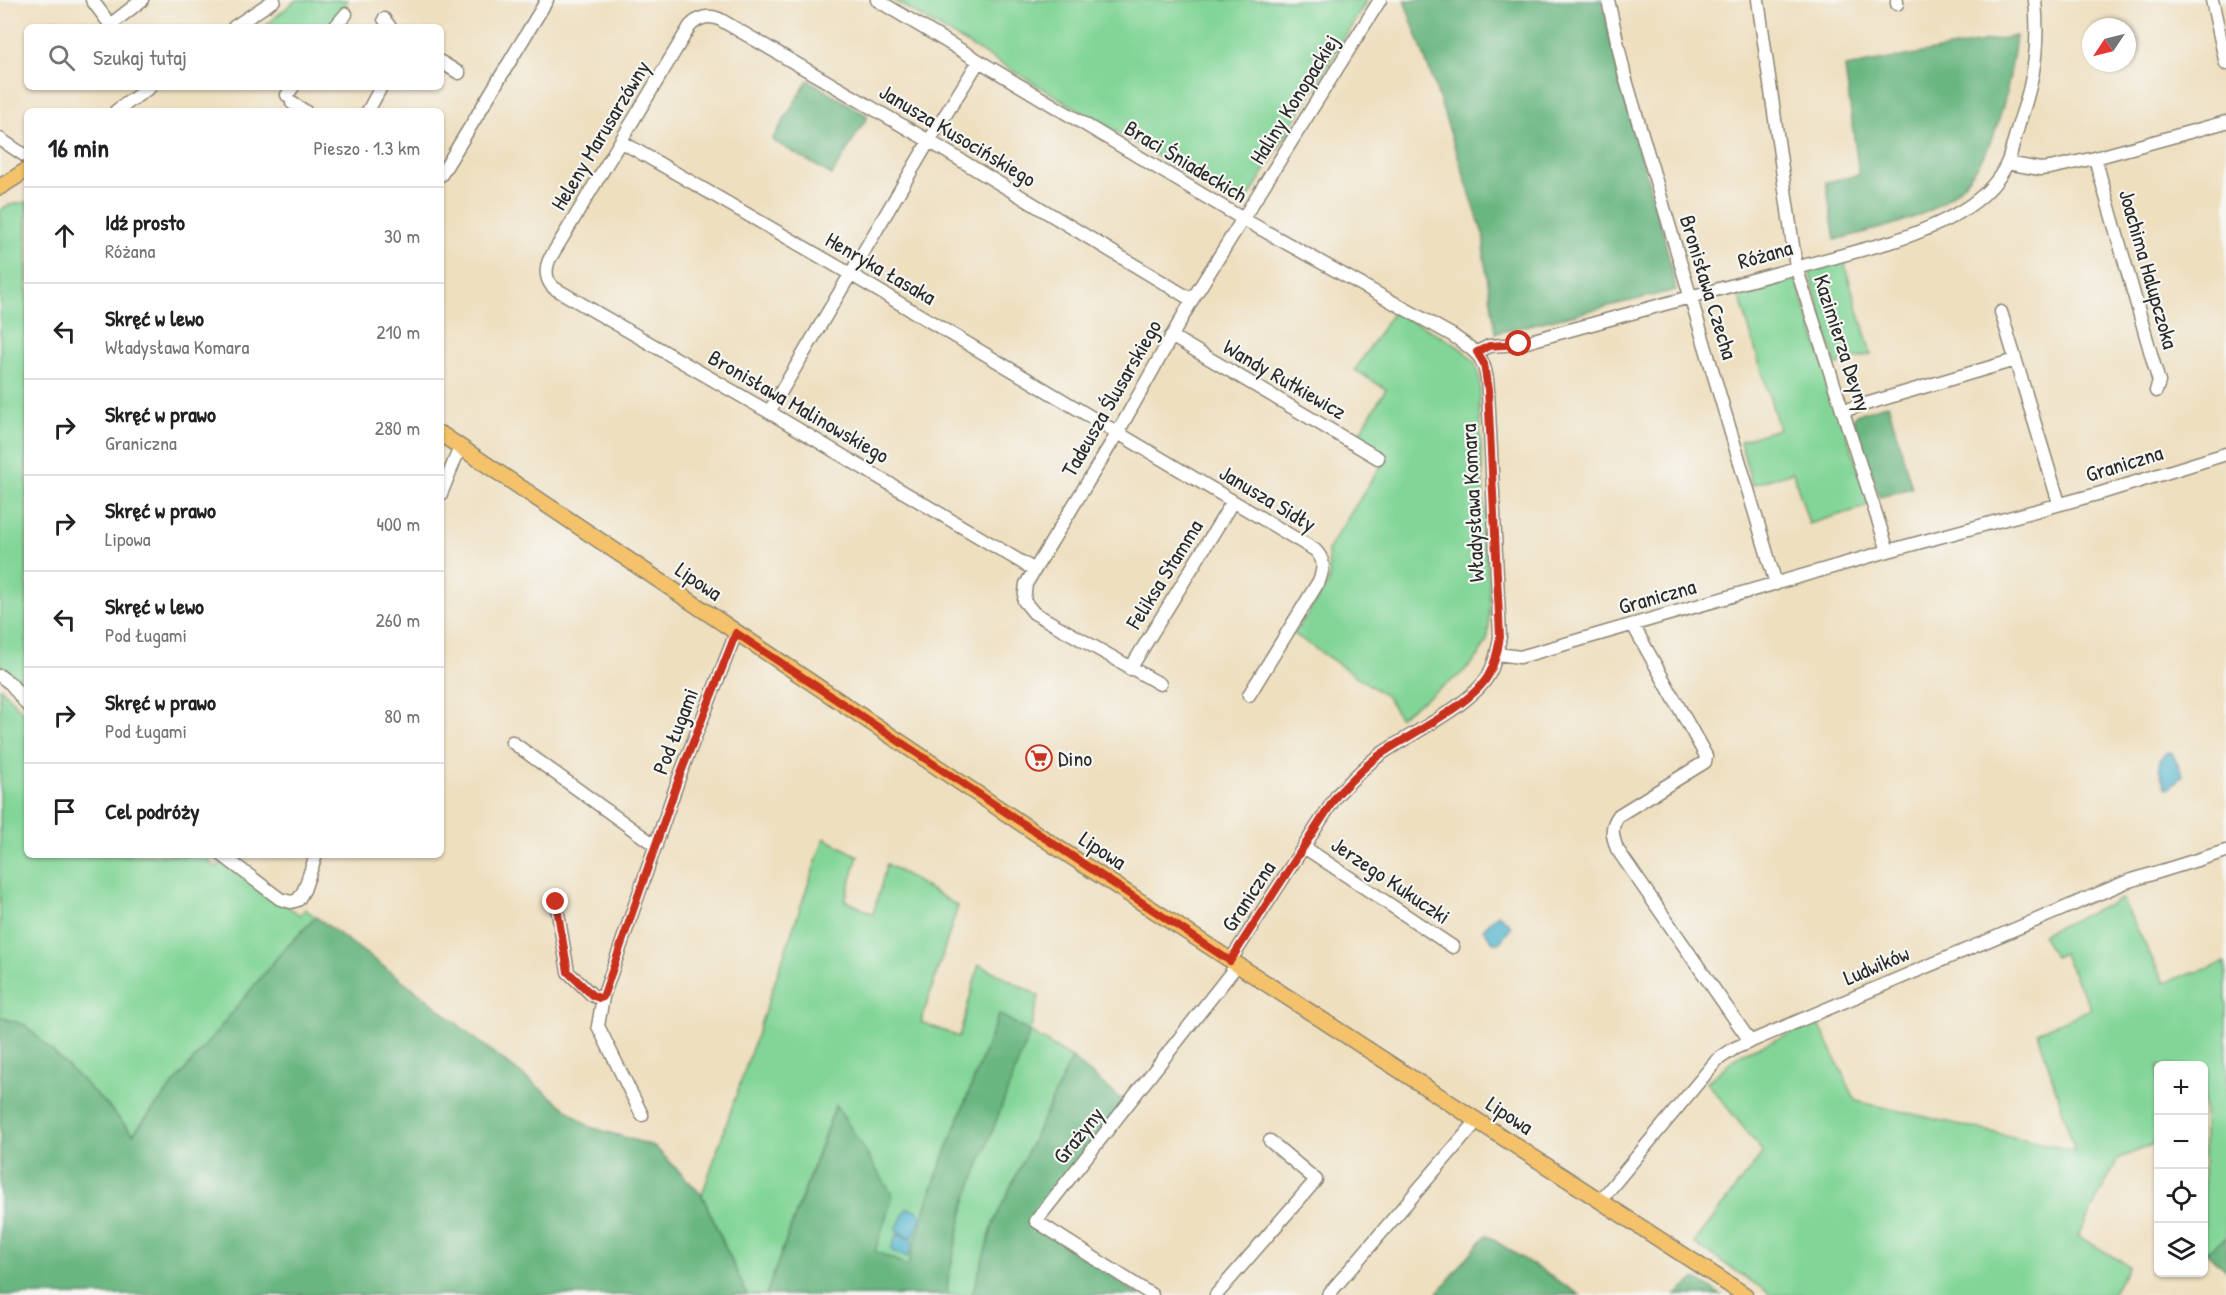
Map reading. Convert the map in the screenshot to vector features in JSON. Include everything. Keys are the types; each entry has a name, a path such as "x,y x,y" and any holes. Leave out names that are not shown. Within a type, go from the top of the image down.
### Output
{"main road":[{"path":"0,187 24,172"},
{"name":"Lipowa","path":"444,436 736,633 1234,963 1745,1295"}],"street":[{"path":"92,0 110,24"},
{"path":"113,24 142,0"},
{"path":"238,24 274,0"},
{"path":"444,171 547,0"},
{"name":"Braci Śniadeckich","path":"877,0 1243,219 1452,335 1477,352"},
{"name":"Haliny Konopackiej","path":"1243,219 1380,0"},
{"name":"Bronisława Czecha","path":"1608,0 1625,77 1776,584"},
{"name":"Kazimierza Deyny","path":"1758,0 1797,267 1888,551"},
{"name":"Różana","path":"1477,352 1489,346 1519,344 1894,241 1931,227 1962,210 1995,182 2007,163 2030,92 2033,75 2037,36 2035,0"},
{"path":"2212,0 2226,64"},
{"path":"338,24 346,14"},
{"name":"Janusza Kusocińskiego","path":"698,19 710,16 721,20 929,141 1192,300"},
{"name":"Heleny Marusarzówny","path":"547,277 549,260 690,26 698,19"},
{"path":"769,412 852,275 929,141 979,61"},
{"path":"444,64 459,73"},
{"path":"120,108 146,90"},
{"path":"370,108 379,90"},
{"path":"291,95 302,108"},
{"path":"2007,163 2040,169 2095,158 2226,122"},
{"path":"0,139 24,155"},
{"name":"Henryka Łasaka","path":"622,142 1118,432"},
{"name":"Joachima Halupczoka","path":"2095,158 2159,382 2156,391"},
{"name":"Tadeusza Ślusarskiego","path":"1130,669 1034,613 1024,601 1026,584 1118,432 1192,300 1243,219"},
{"name":"Bronisława Malinowskiego","path":"547,277 554,288 769,412 1033,569"},
{"path":"2001,312 2059,503"},
{"name":"Wandy Rutkiewicz","path":"1171,336 1378,458"},
{"name":"Władysława Komara","path":"1477,352 1484,364 1488,390 1500,637 1498,654"},
{"path":"1842,411 2015,360"},
{"name":"Janusza Sidły","path":"1118,432 1320,555 1324,567 1319,581 1249,695"},
{"path":"444,487 460,447"},
{"name":"Graniczna","path":"1234,963 1337,795 1379,755 1476,692 1488,676 1498,654 1520,657 1888,551 2101,493 2226,454"},
{"name":"Feliksa Stamma","path":"1130,669 1233,501"},
{"path":"1634,625 1706,756 1705,762 1619,815 1613,823 1613,838 1617,849 1750,1041"},
{"name":"Pod Ługami","path":"642,1115 598,1026 603,997 680,775 736,633"},
{"path":"1130,669 1160,684"},
{"path":"0,676 11,684 24,701"},
{"path":"512,742 656,846"},
{"name":"Jerzego Kukuczki","path":"1304,847 1454,947"},
{"name":"Ludwików","path":"1600,1201 1717,1060 1750,1041 2126,882 2226,851"},
{"path":"226,858 280,899 291,902 298,900 304,890 315,858"},
{"path":"556,902 568,972 592,995 603,997"},
{"name":"Grażyny","path":"1152,1295 1036,1221 1234,963"},
{"path":"1328,1295 1477,1121"},
{"path":"1216,1295 1316,1180 1270,1141"}],"green space":[{"path":"296,0 348,0 331,24 267,24"},
{"path":"893,0 1367,0 1249,197 1233,201"},
{"path":"1404,0 1602,0 1620,84 1664,236 1676,290 1496,333 1484,256 1484,237 1434,83"},
{"path":"2016,36 2008,84 1995,132 1971,174 1955,192 1924,213 1835,240 1826,182 1859,175 1845,67"},
{"path":"808,80 868,116 832,175 772,140"},
{"path":"24,202 24,682 0,665 0,210 9,205"},
{"path":"1845,261 1871,354 1836,365 1810,275 1813,270"},
{"path":"1794,274 1869,503 1865,507 1809,524 1793,472 1752,485 1740,441 1779,429 1738,291"},
{"path":"1393,312 1453,343 1472,359 1479,373 1490,605 1488,638 1478,657 1461,674 1399,717 1387,697 1294,634 1329,581 1328,549 1387,456 1357,437 1386,389 1355,370"},
{"path":"1888,404 1912,488 1880,497 1853,419 1856,415"},
{"path":"0,687 24,714 24,858 209,858 209,862 216,867 225,862 300,915 305,909 316,917 280,954 133,1134 106,1104 25,1025 0,1017"},
{"path":"824,838 858,856 845,900 873,914 887,864 958,906 921,1022 959,1037 979,964 1039,996 1030,1032 1072,1058 994,1222 972,1295 947,1295 948,1279 965,1203 999,1014 932,1188 908,1267 875,1252 835,1106 766,1295 747,1295 702,1195"},
{"path":"2122,899 2164,982 2226,963 2226,1238 2208,1251 2208,1061 2154,1061 2154,1144 2118,1159 2078,1236 2129,1266 2111,1295 1772,1295 1694,1243 1763,1152 1707,1082 1741,1054 1818,1022 1856,1101 2075,1151 2038,1032 2091,1009 2063,953 2054,957 2042,934"},
{"path":"316,917 421,994 590,1127 654,1146 702,1195 747,1295 0,1295 0,1017 25,1025 106,1104 133,1134 280,954"},
{"path":"999,1014 1030,1032 965,1203 948,1279 947,1295 766,1295 836,1105 893,1196 875,1251 908,1266 932,1188"},
{"path":"1072,1058 1125,1102 1029,1222 1140,1295 972,1295 994,1222"},
{"path":"1486,1235 1580,1295 1436,1295"},
{"path":"2226,1238 2226,1271 2208,1254 2208,1251"},
{"path":"1696,1278 1721,1295 1676,1295"}],"water":[{"path":"2167,752 2172,753 2183,775 2168,788 2165,786 2159,768 2160,760"},
{"path":"1498,914 1508,922 1511,928 1499,943 1494,943 1483,929"},
{"path":"907,1208 916,1210 922,1216 913,1237 906,1237 896,1229"},
{"path":"897,1234 913,1240 907,1257 891,1249"}],"place":[{"name":"Dino","path":"1039,758"}],"route":[{"path":"556,902 568,972 592,995 603,997 680,775 736,633 1230,961 1337,795 1379,755 1461,703 1476,692 1488,676 1498,654 1500,637 1487,377 1484,364 1477,352 1489,346 1519,344"}]}
